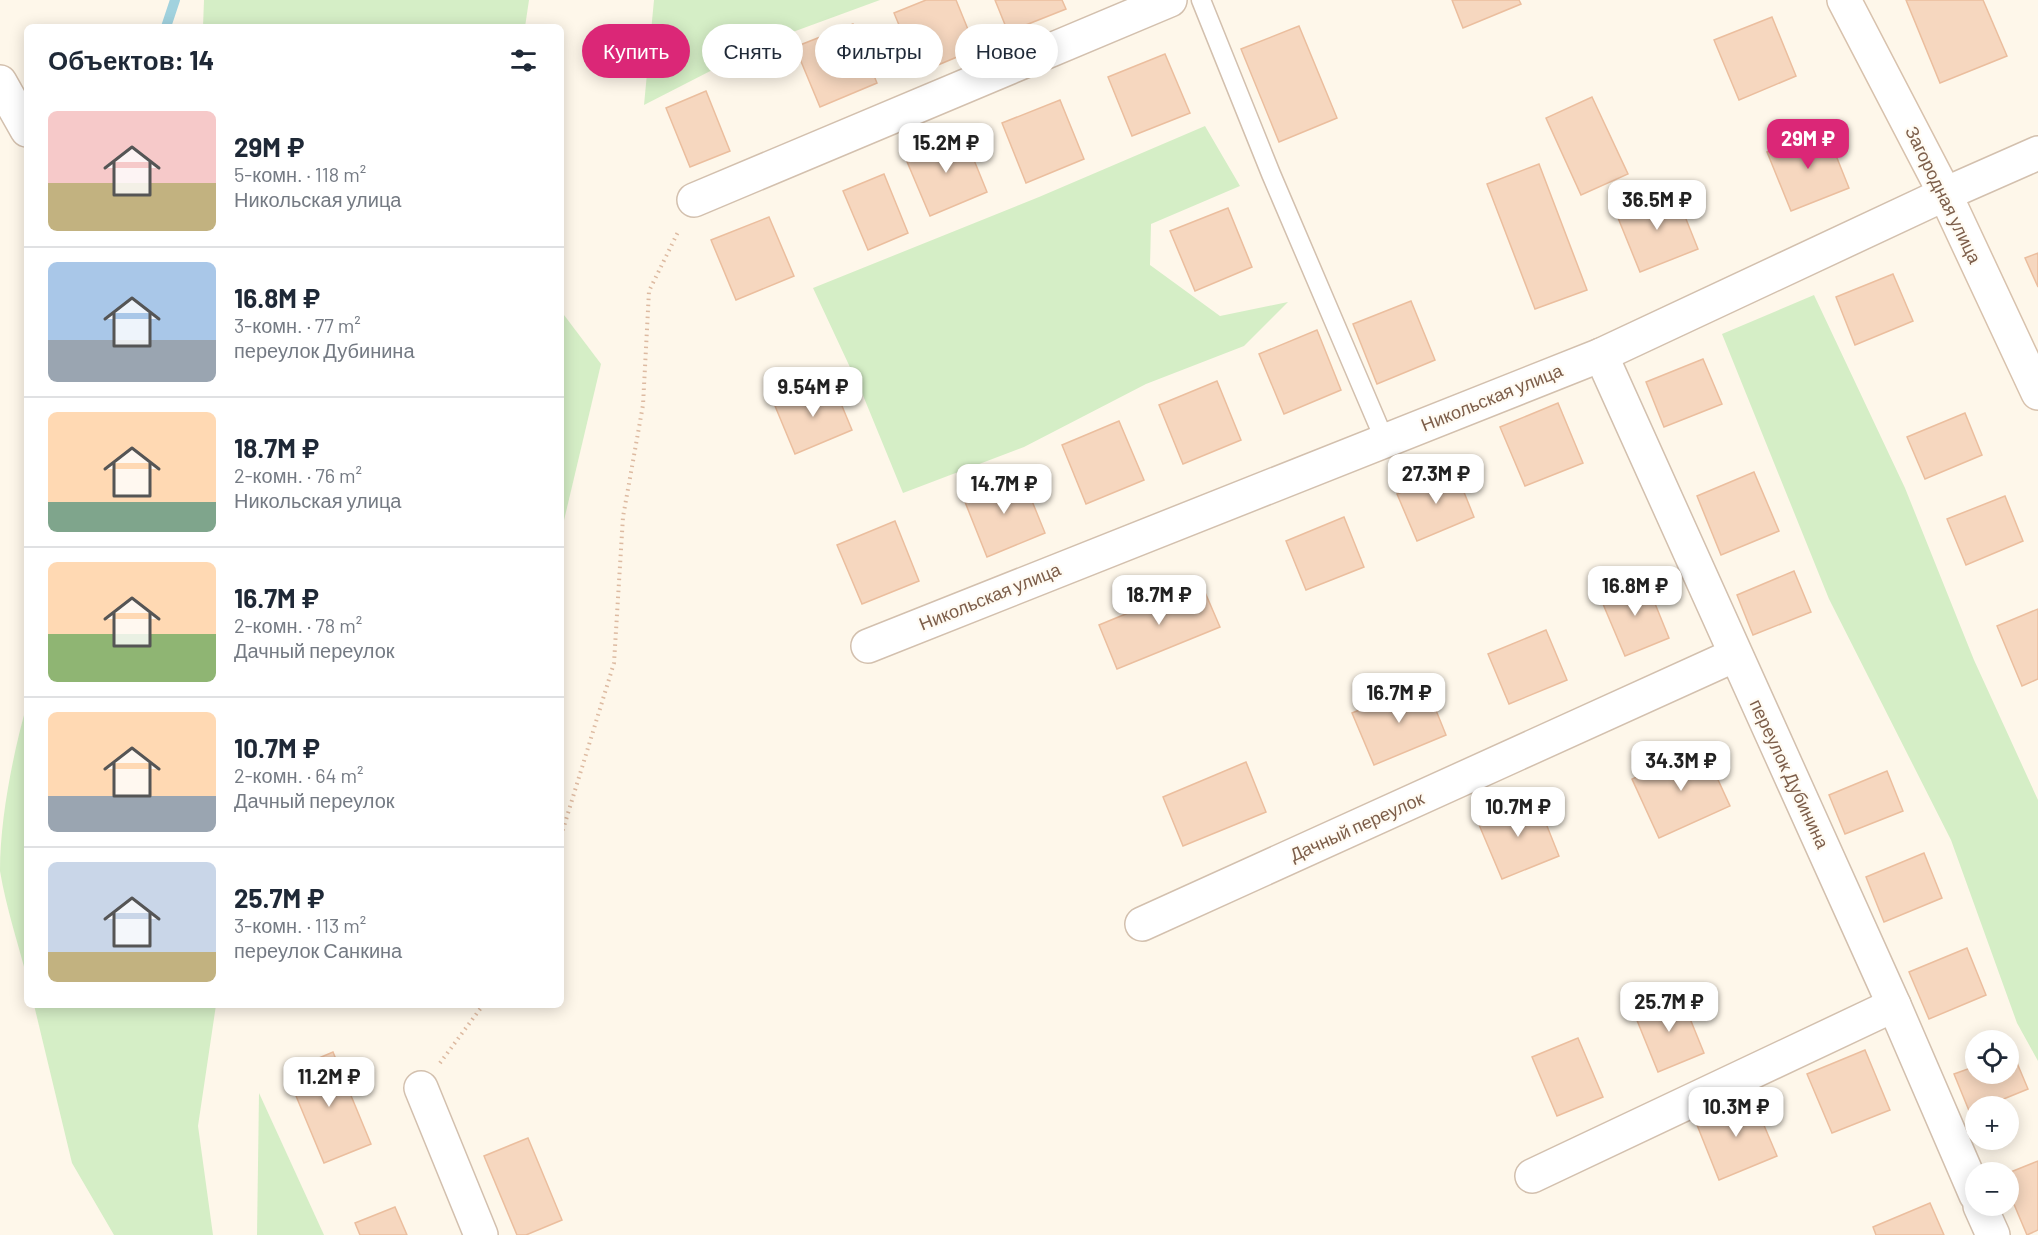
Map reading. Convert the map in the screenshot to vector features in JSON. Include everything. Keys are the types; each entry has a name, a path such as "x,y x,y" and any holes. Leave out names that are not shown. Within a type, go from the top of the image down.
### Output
{"street":[{"path":"694,200 1170,0"},
{"name":"Загородная улица","path":"1844,0 1945,194 2038,393"},
{"path":"0,81 24,125"},
{"name":"Никольская улица","path":"868,646 1601,355 1945,194 2038,153"},
{"name":"переулок Дубинина","path":"1601,355 1894,1005 1965,1170"},
{"name":"Дачный переулок","path":"1142,924 1735,655"},
{"path":"1532,1176 1894,1005"},
{"path":"421,1088 481,1235"},
{"path":"1984,1216 1993,1235"}],"lane":[{"path":"1201,0 1271,174 1385,441"}],"path":[{"path":"564,826 614,663 622,517 643,405 649,291 694,200"},
{"path":"421,1088 481,1008"}],"green space":[{"path":"204,0 529,0 525,24 203,24"},
{"path":"654,0 880,0 803,28 803,24 702,24 702,75 644,105 647,78 690,78 690,24 652,24"},
{"path":"1205,126 1240,186 1151,224 1150,265 1220,316 1288,302 1244,346 1146,384 1024,447 903,493 862,393 813,288 1039,197"},
{"path":"1814,295 1905,488 1974,660 2038,800 2038,1061 2017,1023 1951,840 1829,599 1722,334"},
{"path":"564,315 601,364 564,520"},
{"path":"24,716 24,967 0,871 2,830"},
{"path":"35,1008 216,1008 198,1126 213,1235 114,1235 72,1163"},
{"path":"259,1093 324,1235 257,1235"}],"building":[{"path":"926,0 956,0 966,24 955,24 955,58 943,63 943,24 899,24 894,13"},
{"path":"995,0 1062,0 1066,9 1028,24 1005,24"},
{"path":"1452,0 1519,0 1521,4 1463,28"},
{"path":"1906,0 1983,0 2007,56 1940,83"},
{"path":"1772,17 1796,76 1739,100 1714,40"},
{"path":"1299,26 1337,118 1279,142 1241,49"},
{"path":"815,39 815,78 875,78 877,83 820,107 803,66 803,44"},
{"path":"1165,54 1190,113 1132,136 1108,77"},
{"path":"706,91 730,151 690,167 666,108"},
{"path":"1592,97 1628,174 1581,195 1546,118"},
{"path":"1060,100 1084,159 1026,183 1002,123"},
{"path":"1825,128 1849,188 1791,211 1767,152"},
{"path":"963,133 987,192 930,216 905,157"},
{"path":"1539,164 1587,290 1535,309 1487,184"},
{"path":"884,174 908,233 868,250 843,191"},
{"path":"1674,189 1698,249 1640,272 1616,213"},
{"path":"1228,208 1252,267 1195,291 1170,231"},
{"path":"769,217 794,276 736,300 711,240"},
{"path":"2038,253 2038,287 2025,258"},
{"path":"1893,274 1913,321 1855,345 1836,297"},
{"path":"1411,301 1435,360 1377,384 1353,324"},
{"path":"1317,330 1341,390 1284,414 1259,354"},
{"path":"1703,359 1722,404 1664,427 1646,382"},
{"path":"1217,381 1241,440 1183,464 1159,405"},
{"path":"832,382 852,430 795,454 775,406"},
{"path":"1558,403 1583,463 1525,486 1500,427"},
{"path":"1965,413 1982,455 1925,479 1907,437"},
{"path":"1119,421 1144,480 1086,504 1062,445"},
{"path":"1455,470 1474,517 1417,541 1397,494"},
{"path":"1754,472 1779,531 1721,555 1697,496"},
{"path":"1021,474 1045,533 987,557 963,497"},
{"path":"2005,496 2023,541 1966,565 1947,519"},
{"path":"1344,517 1364,567 1306,590 1286,541"},
{"path":"895,521 919,581 862,604 837,545"},
{"path":"1794,571 1811,612 1753,635 1737,595"},
{"path":"1645,579 1669,638 1625,656 1600,597"},
{"path":"1201,583 1220,627 1117,669 1099,625"},
{"path":"2038,609 2038,679 2022,686 1997,626"},
{"path":"1546,630 1567,680 1509,704 1488,654"},
{"path":"1425,683 1446,735 1374,765 1352,713"},
{"path":"1703,747 1730,806 1659,838 1632,779"},
{"path":"1246,762 1266,812 1183,846 1163,797"},
{"path":"1887,771 1903,811 1845,834 1829,795"},
{"path":"1535,796 1559,856 1502,879 1477,820"},
{"path":"1924,853 1942,898 1884,922 1866,877"},
{"path":"1967,948 1986,995 1929,1019 1909,972"},
{"path":"1680,994 1704,1053 1658,1072 1634,1013"},
{"path":"1578,1038 1603,1097 1557,1116 1532,1057"},
{"path":"1865,1050 1890,1110 1832,1133 1807,1074"},
{"path":"333,1052 371,1144 324,1163 286,1072"},
{"path":"2019,1068 2028,1089 2011,1096 1965,1096 1965,1101 1954,1074 1965,1070 1965,1084 2019,1084"},
{"path":"1752,1097 1777,1156 1719,1180 1695,1120"},
{"path":"528,1138 562,1220 526,1235 517,1235 484,1156"},
{"path":"2038,1161 2038,1230 2027,1235 2019,1216 2019,1169"},
{"path":"1930,1203 1944,1235 1876,1235 1873,1227"},
{"path":"395,1207 407,1235 360,1235 355,1223"}],"waterway":[{"path":"167,24 175,0"}]}
